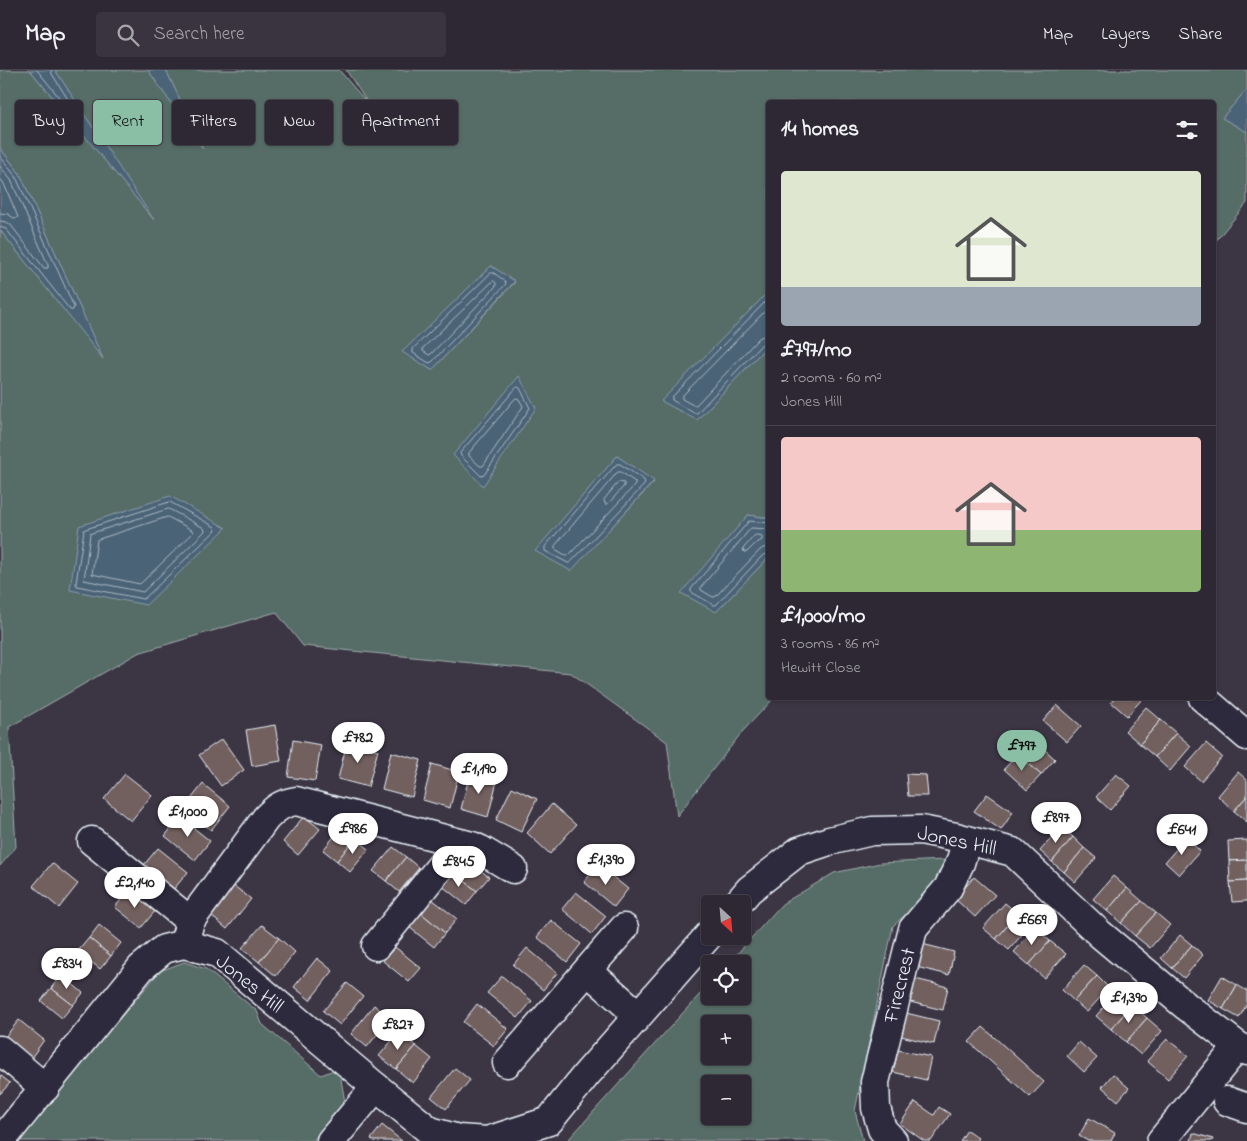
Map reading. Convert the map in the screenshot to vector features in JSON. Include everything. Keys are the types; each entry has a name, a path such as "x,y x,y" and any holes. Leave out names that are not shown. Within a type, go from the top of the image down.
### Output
{"street":[{"path":"1204,700 1247,736"},
{"path":"1,1141 141,968 187,932 266,818 285,803 296,801 451,840 481,850 513,870"},
{"name":"Jones Hill","path":"744,895 799,851 829,841 872,831 921,830 1013,852 1100,934 1186,1006 1242,1048"},
{"path":"376,946 444,862 451,840"},
{"name":"Firecrest","path":"893,1141 882,1129 876,1108 875,1082 913,929 948,888 960,863 967,840"},
{"path":"92,841 187,932"},
{"path":"506,1063 624,928"},
{"name":"Jones Hill","path":"187,932 216,953 430,1131 458,1139 487,1141 549,1121 586,1075 701,944"},
{"path":"588,970 638,1015"},
{"path":"1161,1141 1242,1048"},
{"path":"0,1050 45,1088"},
{"path":"331,1141 376,1087"}],"green space":[{"path":"0,70 30,70 55,100 15,100 15,145 83,145 83,134 150,215 104,145 162,145 162,100 93,100 93,128 83,113 83,100 75,100 55,70 148,70 172,104 172,145 255,145 255,100 180,100 166,70 339,70 365,100 343,100 343,145 458,145 458,100 366,100 346,70 1247,70 1247,89 1222,118 1247,132 1247,203 1216,241 1216,100 766,100 766,294 662,401 697,420 766,347 766,518 748,515 716,612 766,560 766,700 772,700 742,732 677,816 667,742 571,673 303,646 276,612 138,653 9,727 16,847 0,866 0,230 102,357 20,174 0,148","holes":["491,266 515,282 432,370 403,352","617,456 654,482 571,570 536,551"]},
{"path":"945,860 935,888 893,926 855,1111 863,1141 567,1141 701,993 701,1005 751,1005 751,955 736,955 745,945 751,945 751,938 782,904 834,873 880,863"},
{"path":"184,962 206,969 257,1011 262,1024 321,1075 334,1070 340,1074 345,1102 313,1141 16,1141 160,971"}],"water":[{"path":"30,70 55,70 75,100 55,100"},
{"path":"148,70 166,70 180,100 172,100 172,104"},
{"path":"1247,89 1247,132 1222,118"},
{"path":"83,112 93,128 93,145 104,145 154,220 83,134"},
{"path":"0,148 20,174 103,359 0,230"},
{"path":"491,266 515,281 432,370 402,352"},
{"path":"766,294 766,347 697,420 661,401"},
{"path":"519,376 536,408 483,486 453,455"},
{"path":"617,456 654,481 571,571 535,551"},
{"path":"170,496 226,528 146,605 70,590 79,526"},
{"path":"748,515 766,518 766,560 716,612 681,593"}],"building":[{"path":"1112,700 1141,700 1127,716 1111,702"},
{"path":"1057,705 1081,726 1067,742 1043,721"},
{"path":"1146,707 1161,720 1140,744 1125,731"},
{"path":"1161,720 1176,733 1155,757 1140,744"},
{"path":"275,725 281,761 252,766 246,730"},
{"path":"1176,733 1191,746 1170,771 1155,757"},
{"path":"1032,738 1055,759 1041,775 1018,754"},
{"path":"222,739 244,770 221,786 199,755"},
{"path":"293,740 321,745 315,781 288,777"},
{"path":"347,742 378,750 368,787 338,779"},
{"path":"1206,743 1222,757 1201,781 1185,767"},
{"path":"391,752 421,760 412,797 382,789"},
{"path":"1018,754 1041,775 1027,790 1004,769"},
{"path":"432,764 459,772 450,808 423,800"},
{"path":"1238,772 1247,780 1247,796 1234,811 1218,796"},
{"path":"470,773 497,781 488,817 461,809"},
{"path":"125,774 152,795 131,821 104,799"},
{"path":"906,774 926,775 928,796 908,796"},
{"path":"1116,774 1131,786 1110,810 1096,797"},
{"path":"203,784 230,806 211,830 184,808"},
{"path":"512,787 537,799 521,832 496,820"},
{"path":"987,794 1013,812 1001,830 974,811"},
{"path":"1247,796 1247,822 1234,811"},
{"path":"552,804 576,825 550,854 527,833"},
{"path":"304,816 320,829 298,855 283,842"},
{"path":"180,817 210,841 195,860 165,836"},
{"path":"342,827 355,838 337,861 323,850"},
{"path":"1061,827 1073,837 1052,862 1040,851"},
{"path":"1073,837 1084,848 1064,872 1052,862"},
{"path":"355,838 369,849 350,872 337,861"},
{"path":"1186,838 1200,851 1179,875 1165,862"},
{"path":"1247,840 1247,860 1229,861 1228,841"},
{"path":"393,847 406,857 386,881 373,871"},
{"path":"158,848 188,872 173,890 143,866"},
{"path":"1084,848 1096,858 1075,882 1064,872"},
{"path":"406,857 419,868 399,892 386,881"},
{"path":"464,857 489,877 477,891 452,871"},
{"path":"1247,860 1247,881 1230,882 1229,861"},
{"path":"52,863 78,884 59,908 33,886"},
{"path":"598,865 628,889 614,907 584,882"},
{"path":"452,871 477,891 466,905 441,885"},
{"path":"1113,876 1127,888 1107,911 1093,899"},
{"path":"974,877 995,895 975,917 955,899"},
{"path":"1247,881 1247,901 1232,902 1230,882"},
{"path":"234,886 251,899 227,929 210,915"},
{"path":"1127,888 1142,901 1121,923 1107,911"},
{"path":"129,890 155,911 141,928 115,907"},
{"path":"576,892 606,916 592,934 562,909"},
{"path":"432,899 457,919 445,933 421,913"},
{"path":"1142,901 1156,913 1135,936 1121,923"},
{"path":"1005,903 1018,914 996,939 983,928"},
{"path":"421,913 445,933 434,947 409,927"},
{"path":"1156,913 1170,925 1150,948 1135,936"},
{"path":"1018,914 1030,925 1009,950 996,939"},
{"path":"551,920 581,944 567,962 537,937"},
{"path":"99,925 121,943 111,956 89,938"},
{"path":"262,925 279,938 259,962 242,948"},
{"path":"1035,928 1050,941 1029,965 1014,952"},
{"path":"1180,935 1192,945 1172,968 1161,958"},
{"path":"89,938 111,956 100,969 78,951"},
{"path":"279,938 295,952 276,976 259,962"},
{"path":"1050,941 1066,954 1044,978 1029,965"},
{"path":"922,944 954,952 949,975 916,967"},
{"path":"1192,945 1203,955 1184,978 1172,968"},
{"path":"395,947 421,968 409,982 383,961"},
{"path":"527,948 557,973 543,990 513,965"},
{"path":"317,958 333,971 310,1000 294,987"},
{"path":"1084,965 1097,976 1074,1001 1062,990"},
{"path":"62,975 83,993 73,1005 51,988"},
{"path":"502,976 532,1001 518,1018 487,993"},
{"path":"1097,976 1109,988 1087,1012 1074,1001"},
{"path":"1222,976 1237,985 1223,1009 1208,1000"},
{"path":"915,979 948,987 943,1010 910,1002"},
{"path":"347,983 363,996 340,1025 323,1011"},
{"path":"1237,985 1247,991 1247,1004 1239,1018 1223,1009"},
{"path":"51,988 73,1005 62,1018 41,1001"},
{"path":"1117,992 1132,1005 1111,1029 1096,1016"},
{"path":"477,1004 508,1029 494,1046 463,1022"},
{"path":"374,1005 390,1018 367,1047 351,1034"},
{"path":"1132,1005 1147,1018 1126,1042 1111,1029"},
{"path":"906,1013 939,1021 934,1044 901,1036"},
{"path":"1147,1018 1162,1031 1141,1055 1126,1042"},
{"path":"19,1020 44,1040 31,1058 5,1037"},
{"path":"983,1027 1044,1082 1030,1097 969,1042"},
{"path":"399,1032 416,1046 396,1069 379,1056"},
{"path":"1167,1039 1188,1056 1168,1079 1147,1061"},
{"path":"1079,1042 1097,1058 1084,1072 1067,1056"},
{"path":"416,1046 432,1059 413,1083 396,1069"},
{"path":"898,1050 931,1057 926,1080 893,1072"},
{"path":"455,1068 470,1080 446,1109 431,1097"},
{"path":"1113,1074 1129,1088 1118,1101 1102,1087"},
{"path":"0,1075 10,1083 0,1094"},
{"path":"915,1102 934,1115 939,1107 950,1114 931,1141 924,1141 900,1124"},
{"path":"1089,1118 1115,1133 1111,1141 1088,1141 1079,1136"},
{"path":"382,1125 402,1141 374,1141 371,1139"},
{"path":"967,1130 978,1138 976,1141 960,1141"},
{"path":"1193,1133 1213,1139 1212,1141 1191,1141"}]}
